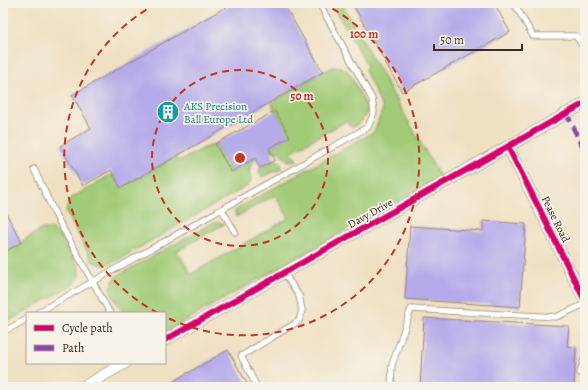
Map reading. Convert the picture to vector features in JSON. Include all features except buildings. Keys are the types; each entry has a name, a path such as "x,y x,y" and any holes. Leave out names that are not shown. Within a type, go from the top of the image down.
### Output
{"street":[{"name":"Davy Drive","path":"166,339 585,103"},
{"name":"Pease Road","path":"508,147 585,302"},
{"path":"83,387 123,364"}],"lane":[{"path":"39,312 368,128 374,112 372,99 319,3"},
{"path":"514,3 533,36 576,36 585,50"},
{"path":"34,169 56,216 109,312"},
{"path":"222,210 235,232"},
{"path":"257,387 241,356 300,321 302,310 299,296 284,273"},
{"path":"391,387 392,366 411,309 556,317 585,302"},
{"path":"3,332 26,320"},
{"path":"580,373 585,358"}],"green space":[{"path":"332,3 341,3 440,177 166,331 166,312 122,312 110,288 115,277 213,223 219,222 224,224 177,251 191,274 289,218 275,195 236,217 235,211 374,132 383,109 365,70 367,66"},
{"path":"333,67 340,67 349,72 368,110 361,122 352,128 346,121 291,152 297,160 288,161 278,151 271,151 269,148 289,137 272,103"},
{"path":"215,144 231,172 255,158 249,170 251,180 249,185 114,262 103,265 93,262 66,211 70,199 113,173 121,188 175,157 179,161"},
{"path":"275,160 281,163 281,169 262,177 259,172 260,168"},
{"path":"42,229 53,229 59,235 79,267 79,276 75,284 3,324 3,253"}],"marked path":[{"path":"566,113 585,151"}],"cycle path":[{"path":"166,339 585,103"},
{"path":"508,147 585,301"}],"place":[{"name":"AKS Precision Ball Europe Ltd","path":"168,112"}]}
